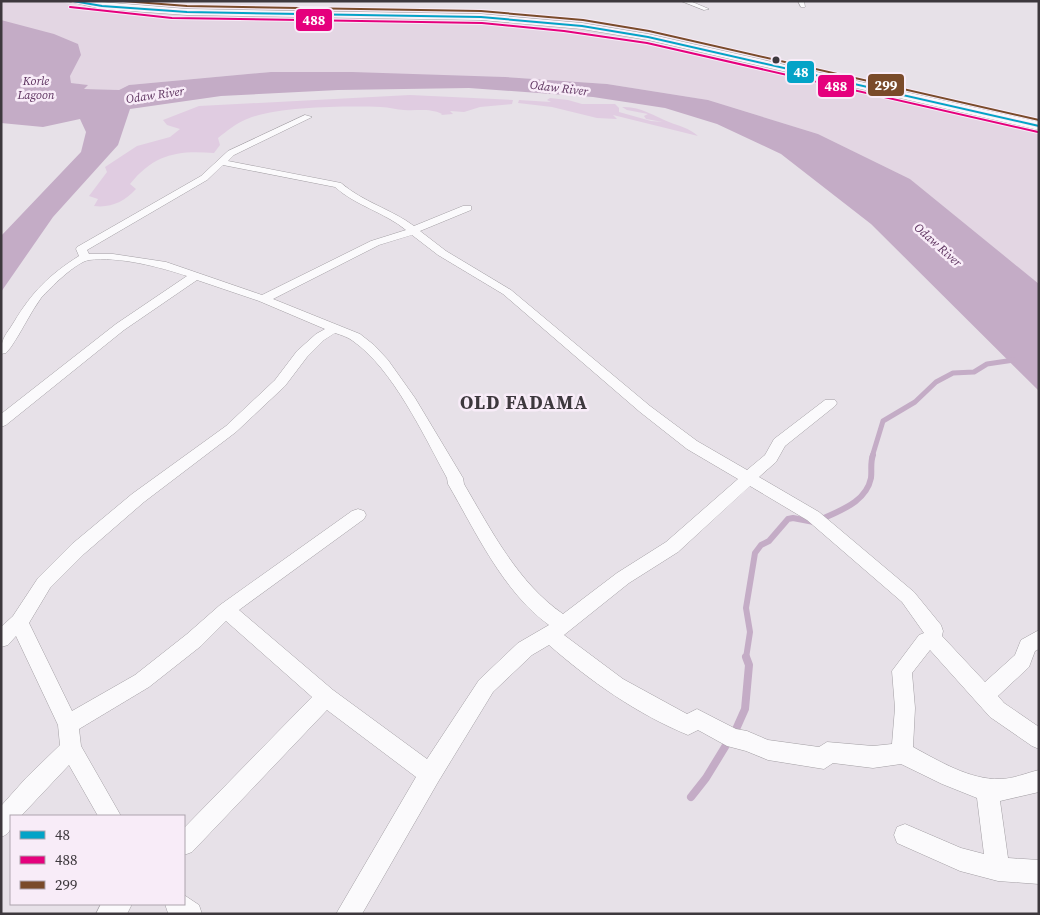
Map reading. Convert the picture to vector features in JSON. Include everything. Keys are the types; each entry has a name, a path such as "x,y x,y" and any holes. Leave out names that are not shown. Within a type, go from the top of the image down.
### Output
{"main road":[{"path":"71,1 102,6 187,12 481,18 582,26 648,37 916,93 1039,116"},
{"path":"100,1 194,8 382,11 555,19 649,32 916,93 1039,126"}],"street":[{"path":"684,1 706,9"},
{"path":"85,257 81,249 204,178 220,166 235,150 308,116"},
{"path":"220,166 338,185 352,198 401,221 442,253 507,292 645,409 692,445 813,516 866,559 908,597 934,631 932,638 926,641 902,671 906,708 902,753"},
{"path":"264,299 375,243 404,234 411,229 467,208"},
{"path":"1,350 8,343 36,296 65,270 85,257 113,257 166,265 264,299 335,328 366,343 378,356 435,444 481,528 514,578 543,610 552,614 557,630 632,696 664,715 688,725 697,719 734,739 747,741 768,750 815,758 824,758 827,752 873,757 902,753 954,779 1000,790 1039,781"},
{"path":"1,422 120,327 196,275"},
{"path":"1,639 19,622 44,583 78,550 138,498 232,429 280,383 302,354 320,336 335,328"},
{"path":"348,914 430,774 486,686 525,649 557,630 623,578 672,546 771,458 779,442 830,403"},
{"path":"68,724 142,681 194,640 226,610 358,515"},
{"path":"226,610 326,697 430,774"},
{"path":"19,622 68,724 71,749 109,815"},
{"path":"932,638 997,710 1039,739"},
{"path":"985,695 1022,661 1028,646 1039,638"},
{"path":"185,843 326,697"},
{"path":"1,826 46,772 71,749"},
{"path":"987,788 998,869"},
{"path":"904,835 960,859 998,869 1039,872"},
{"path":"108,914 119,905"},
{"path":"178,905 190,914"}],"shaded area":[{"path":"1,1 59,1 78,7 167,13 427,20 554,26 612,34 933,107 1039,129 1039,284 910,179 818,134 708,100 607,84 505,77 271,72 129,85 119,90 83,89 87,85 71,83 70,75 81,55 1,20"},
{"path":"410,95 513,100 512,104 480,107 464,112 450,111 453,114 441,115 428,110 401,110 384,107 313,108 276,111 247,119 232,127 218,138 220,145 214,153 189,152 158,160 148,166 130,184 136,189 117,203 106,206 94,206 98,199 89,196 107,172 105,167 137,146 170,137 180,129 167,125 163,120 199,106"},
{"path":"550,98 582,104 615,104 619,108 619,112 651,121 663,122 646,119 644,116 648,114 627,110 622,107 635,108 691,131 698,136 613,115 617,119 597,118 552,107 518,103 519,100 551,102 547,100"}],"water":[{"path":"1,20 54,34 78,44 81,55 70,76 71,83 88,85 84,89 119,90 129,85 271,72 352,72 505,77 607,84 708,100 818,134 910,179 1039,284 1039,391 871,224 781,154 717,124 665,108 593,97 469,88 338,90 221,96 130,109 118,145 53,217 1,292 1,236 81,152 86,132 80,119 43,127 1,123"}],"waterway":[{"path":"872,457 883,421 915,402 936,382 953,373 974,372 987,364 1014,360"},
{"path":"822,519 852,504 864,493 871,478 873,455"},
{"path":"746,657 750,632 746,608 755,553 761,545 769,541 788,519 793,518 814,522"},
{"path":"733,736 745,709 749,665 746,657"},
{"path":"691,797 706,778 728,742"}],"transit line":[{"name":"48","path":"73,1 102,6 187,12 481,17 582,26 648,37 1039,126"},
{"name":"299","path":"123,1 187,6 481,11 583,20 649,31 1039,120"},
{"name":"488","path":"70,7 172,18 431,21 482,23 585,34 647,43 1038,132"}],"district":[{"name":"OLD FADAMA","path":"524,402"}],"water label":[{"name":"Korle Lagoon","path":"36,88"},
{"name":"Odaw River","path":"559,88"},
{"name":"Odaw River","path":"155,95"},
{"name":"Odaw River","path":"938,245"}]}
